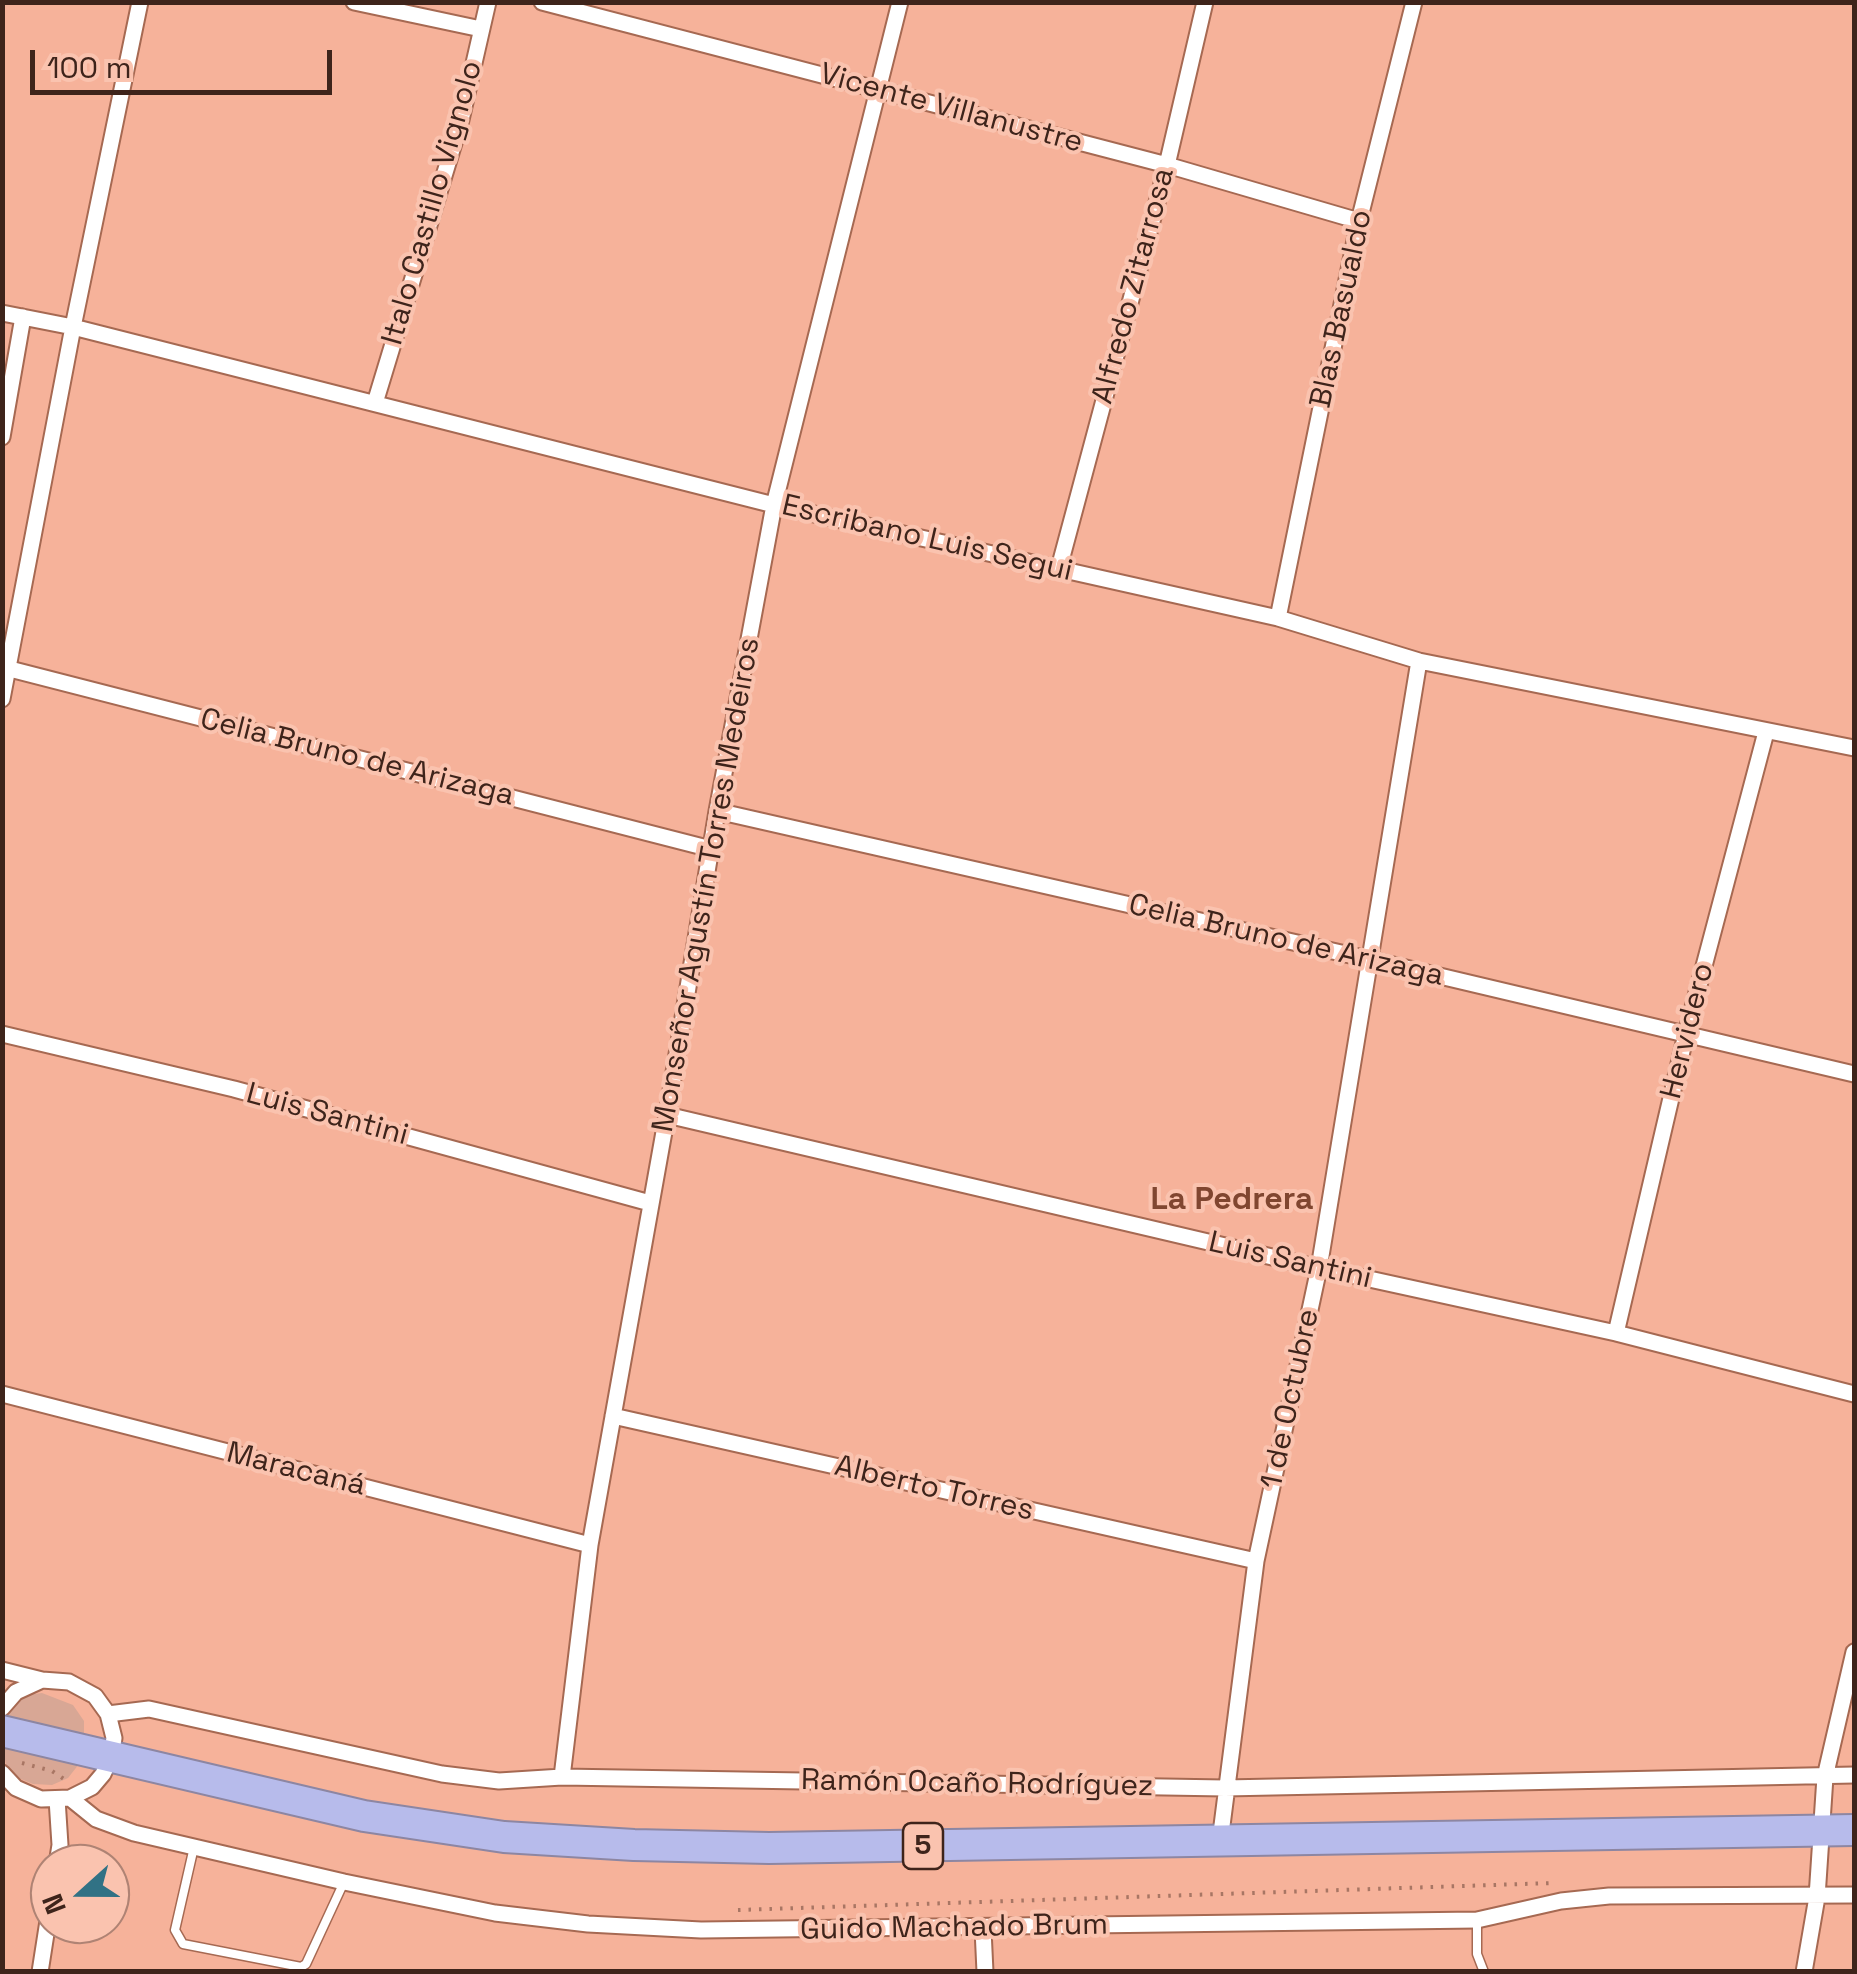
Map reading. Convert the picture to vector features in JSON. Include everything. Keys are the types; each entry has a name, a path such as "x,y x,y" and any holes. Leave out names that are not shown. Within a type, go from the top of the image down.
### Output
{"highway":[{"name":"5","path":"2,1731 364,1816 504,1836 769,1848 1854,1830"}],"street":[{"path":"2,699 5,668 140,2"},
{"path":"354,2 480,29"},
{"name":"Italo Castillo Vignolo","path":"375,403 462,120 488,2"},
{"name":"Vicente Villanustre","path":"542,2 1166,165 1360,221"},
{"name":"Monseñor Agustín Torres Medeiros","path":"562,1777 590,1545 710,849 774,505 900,2"},
{"name":"Alfredo Zitarrosa","path":"1059,568 1205,2"},
{"name":"Blas Basualdo","path":"1278,618 1360,221 1414,2"},
{"name":"Escribano Luis Segui","path":"2,313 774,505 1278,618 1419,661 1854,748"},
{"path":"2,437 23,317"},
{"name":"1 de Octubre","path":"1220,1842 1256,1562 1319,1268 1419,661"},
{"name":"Celia Bruno de Arizaga","path":"5,668 710,849"},
{"name":"Hervidero","path":"1616,1333 1686,1034 1766,732"},
{"name":"Celia Bruno de Arizaga","path":"717,811 1854,1074"},
{"name":"Luis Santini","path":"2,1034 234,1089 650,1203"},
{"name":"Luis Santini","path":"667,1115 1319,1268 1616,1333 1854,1394"},
{"name":"Maracaná","path":"2,1394 590,1545"},
{"name":"Alberto Torres","path":"614,1416 1256,1562"},
{"path":"1804,1972 1817,1897 1825,1777 1854,1652"},
{"path":"2,1670 69,1682 94,1696 108,1714 114,1738 111,1757 104,1774 69,1797 60,1844"},
{"path":"2,1708 16,1692 42,1680"},
{"name":"Ramón Ocaño Rodríguez","path":"108,1714 148,1709 442,1774 500,1780 562,1777 1225,1788 1854,1775"},
{"name":"Guido Machado Brum","path":"2,1773 16,1788 41,1800 69,1797 96,1819 134,1833 495,1913 588,1924 700,1930 983,1929 1476,1920 1561,1901 1609,1896 1854,1895"},
{"path":"983,1929 985,1972"},
{"path":"40,1972 44,1944"}],"lane":[{"path":"194,1848 176,1930 182,1944 301,1968 344,1882"},
{"path":"1476,1920 1477,1954 1484,1972"}],"path":[{"path":"19,1763 52,1772 69,1797"},
{"path":"722,1910 1557,1883"}],"shaded area":[{"path":"42,1693 73,1705 84,1721 84,1736 8,1717 12,1705 26,1695"},
{"path":"3,1748 79,1764 68,1778 52,1785 33,1784 16,1777 6,1765"}],"district":[{"name":"La Pedrera","path":"1232,1200"}]}
